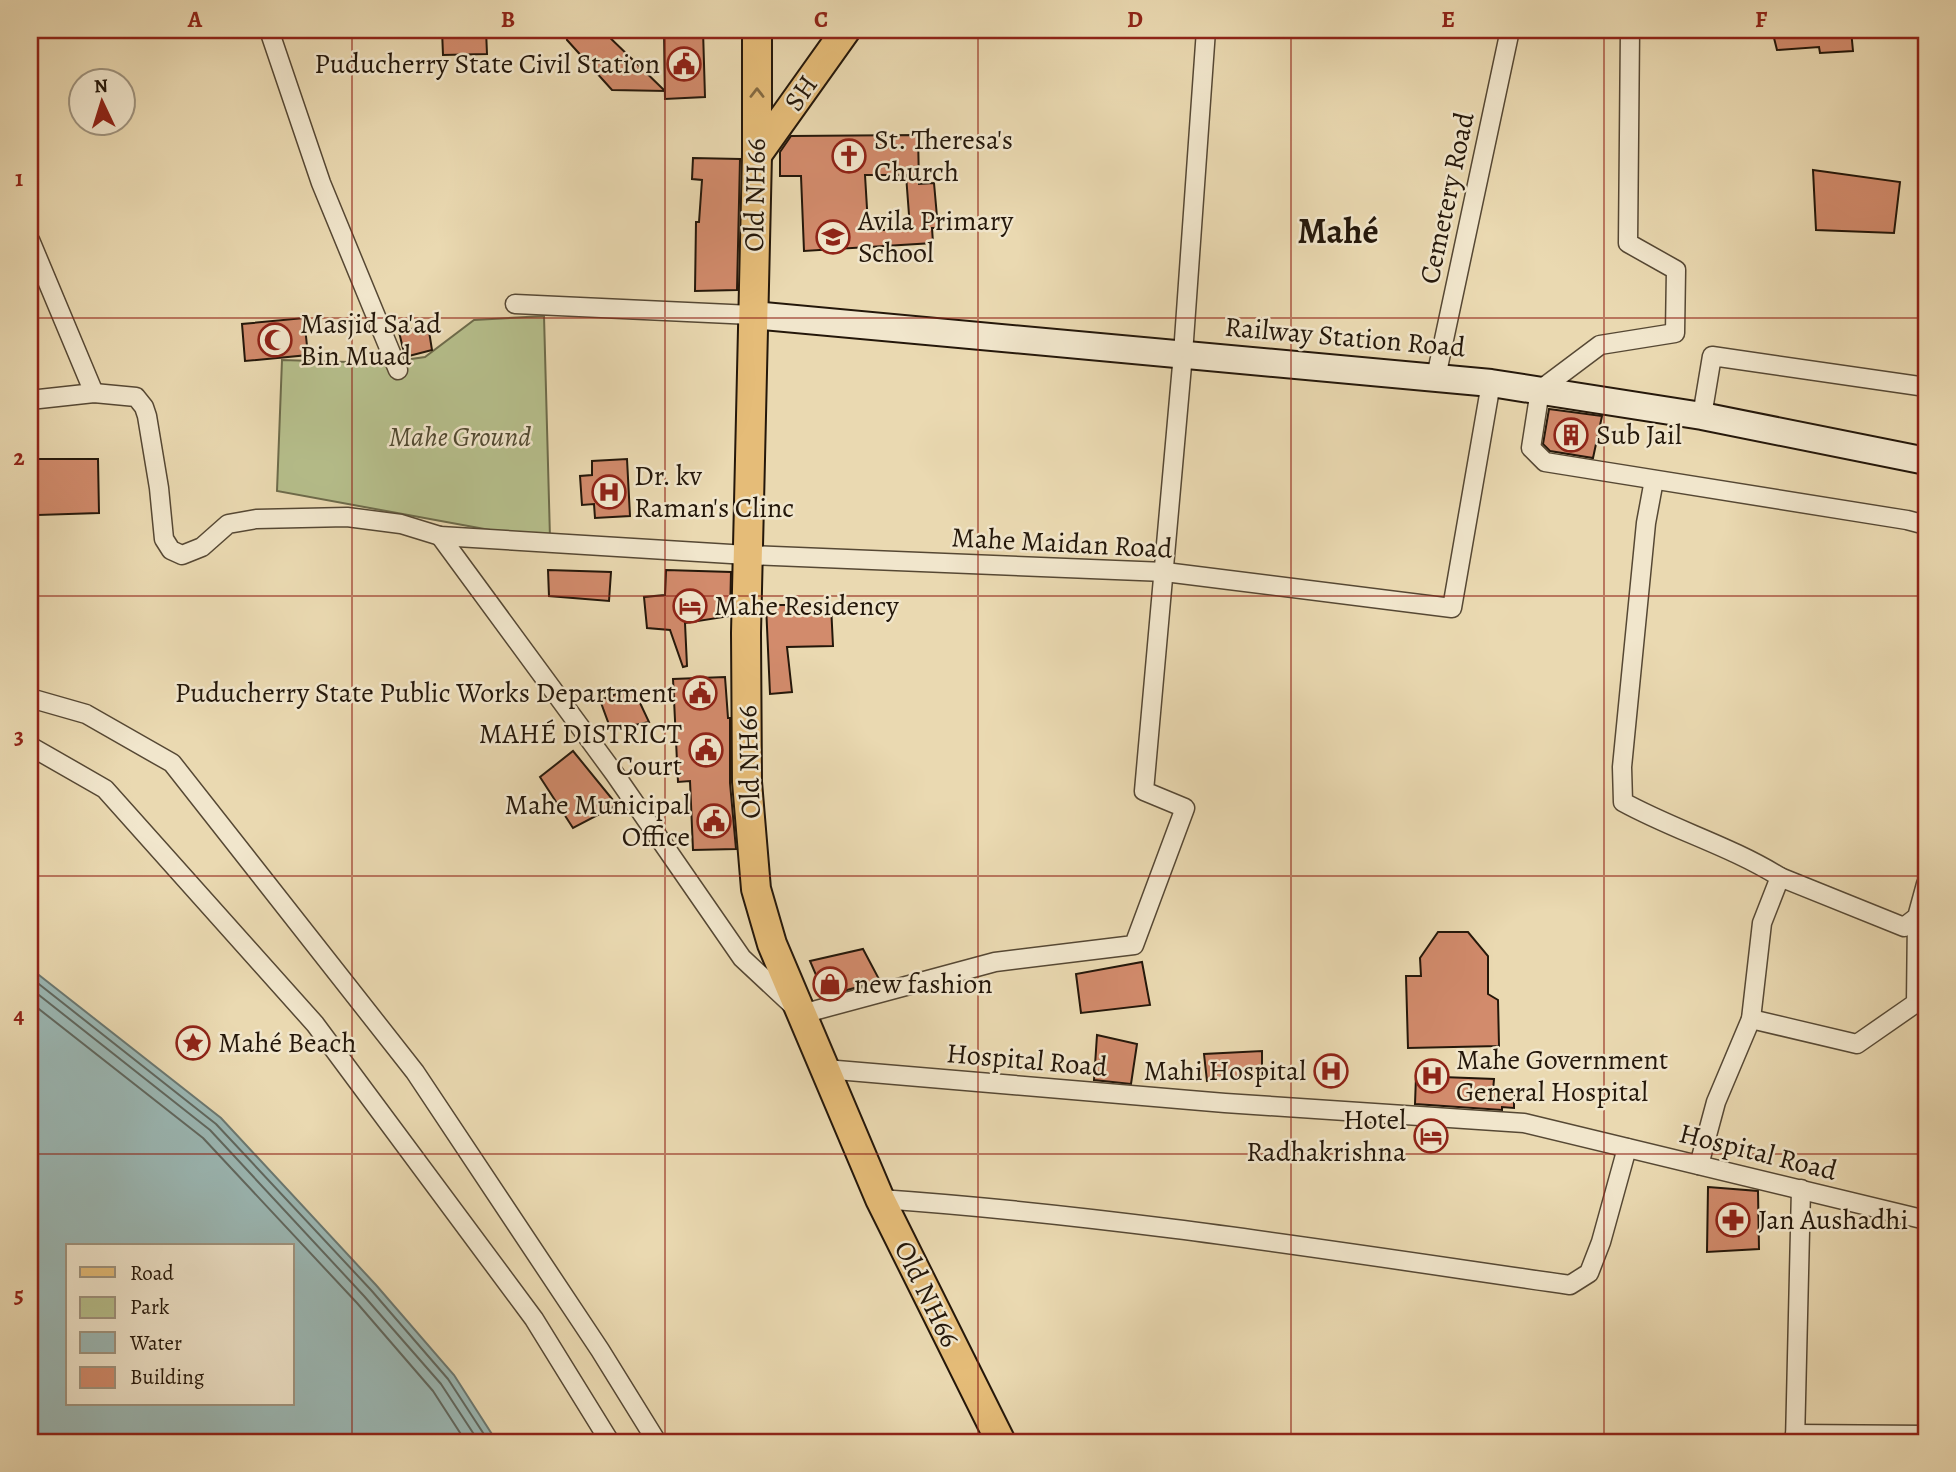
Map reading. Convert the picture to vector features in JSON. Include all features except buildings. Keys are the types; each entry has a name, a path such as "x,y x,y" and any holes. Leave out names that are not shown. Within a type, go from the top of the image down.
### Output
{"main road":[{"name":"Old NH66","path":"757,30 757,155 747,555 747,782 756,889 772,944 880,1199 1001,1442"},
{"name":"SH","path":"757,155 846,30"}],"street":[{"path":"269,30 321,183 398,370"},
{"path":"440,536 614,773 742,957 802,1014 995,962 1133,945 1185,808 1144,791 1184,354 1206,30"},
{"name":"Cemetery Road","path":"1436,377 1510,30"},
{"path":"1630,30 1628,243 1675,270 1675,333 1600,345 1540,390 1531,448 1545,462 1926,525"},
{"path":"30,240 94,393"},
{"path":"515,304 752,315"},
{"name":"Railway Station Road","path":"752,315 1491,383 1702,416 1926,461"},
{"path":"1702,416 1712,356 1926,387"},
{"name":"Mahe Maidan Road","path":"30,400 94,393 136,397 144,407 159,488 164,539 171,550 182,555 202,547 228,524 256,519 347,517 401,524 440,536 747,555 1165,572 1452,608 1491,383"},
{"path":"1654,480 1646,523 1622,767 1623,802 1661,822 1751,859 1780,877 1904,927 1917,917"},
{"path":"30,698 86,714 172,763 415,1072 600,1350 657,1442"},
{"path":"30,746 105,789 315,1024 534,1319 610,1442"},
{"path":"1699,1165 1716,1102 1751,1019 1762,923 1780,877"},
{"path":"1751,1019 1857,1044 1916,1003 1917,917 1926,884"},
{"name":"Hospital Road","path":"825,1069 1524,1123 1926,1220"},
{"path":"880,1199 961,1204 1169,1228 1570,1285 1589,1273 1601,1242 1627,1148"},
{"path":"1801,1189 1795,1438 1926,1435"}],"green space":[{"name":"Mahe Ground","path":"544,316 550,538 501,532 277,491 282,360 383,363 425,357 474,320"}],"water":[{"path":"30,968 221,1118 376,1285 454,1375 497,1442 30,1442"}],"place":[{"name":"Puducherry State Civil Station","path":"684,64"},
{"name":"St. Theresa's Church","path":"849,156"},
{"name":"Avila Primary School","path":"833,237"},
{"name":"Masjid Sa'ad Bin Muad","path":"275,340"},
{"name":"Sub Jail","path":"1571,435"},
{"name":"Dr. kv Raman's Clinc","path":"609,492"},
{"name":"Mahe Residency","path":"690,606"},
{"name":"Puducherry State Public Works Department","path":"700,693"},
{"name":"MAHÉ DISTRICT Court","path":"706,750"},
{"name":"Mahe Municipal Office","path":"714,821"},
{"name":"new fashion","path":"830,984"},
{"name":"Mahé Beach","path":"193,1043"},
{"name":"Mahi Hospital","path":"1331,1071"},
{"name":"Mahe Government General Hospital","path":"1432,1076"},
{"name":"Hotel Radhakrishna","path":"1431,1136"},
{"name":"Jan Aushadhi","path":"1733,1220"}],"district":[{"name":"Mahé","path":"1338,231"}]}
